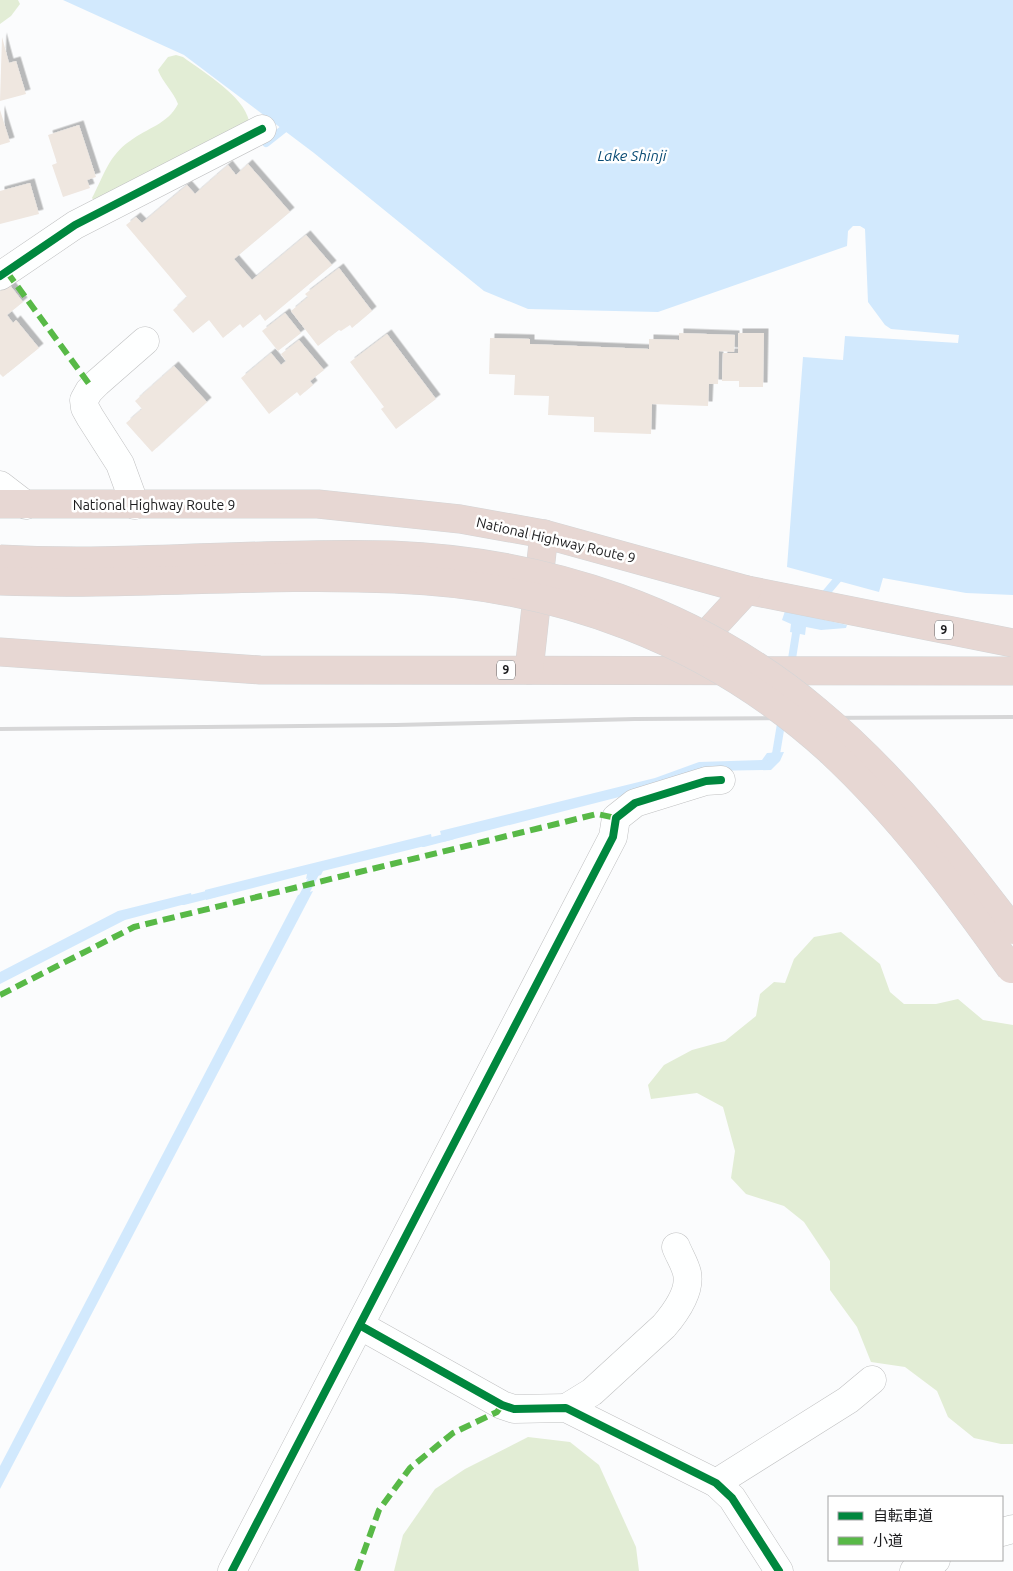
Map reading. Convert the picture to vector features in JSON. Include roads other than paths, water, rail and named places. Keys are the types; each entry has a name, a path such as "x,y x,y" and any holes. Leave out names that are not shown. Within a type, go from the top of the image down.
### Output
{"highway":[{"name":"National Highway Route 9","path":"13,504 318,504 460,519 544,534 748,590 1013,643"},
{"path":"529,670 544,534"},
{"path":"0,559 101,561 325,555 393,556 497,565 533,572 611,594 687,626 721,645 788,688 818,711 874,764 912,804 953,852 1013,930"},
{"path":"0,581 108,583 394,578 445,582 538,597 622,622 676,646 739,682 771,703 829,751 889,812 924,852 1012,970"},
{"path":"672,671 748,590"},
{"name":"9","path":"0,652 260,670 1013,671"}],"street":[{"path":"0,276 75,225 262,129"},
{"path":"135,505 120,464 90,417 85,408 84,400 97,382 145,341"},
{"path":"0,485 13,504"},
{"path":"232,1571 614,837 616,818 635,803 706,781 721,780"},
{"path":"566,1408 592,1392 674,1315 686,1287 687,1274 676,1247"},
{"path":"361,1326 502,1405 514,1409 566,1408 716,1483 732,1498 779,1571"},
{"path":"716,1483 848,1400 872,1380"}],"water":[{"name":"Lake Shinji","path":"63,0 1013,0 1013,595 966,593 883,578 879,592 787,567 803,357 843,360 845,336 958,343 959,335 891,329 885,325 868,302 865,229 860,226 853,226 848,231 847,246 658,312 528,309 484,291 314,153 184,55"},
{"path":"785,611 847,625 846,628 821,630 806,627 805,635 790,632 791,624 782,620"},
{"path":"784,752 780,761 771,770 705,771 662,786 443,842 440,831 655,778 699,762 762,760 767,753"},
{"path":"431,834 433,844 323,871 321,875 306,879 307,874 206,900 205,890"},
{"path":"313,891 0,1489 0,1466 298,895"},
{"path":"191,893 193,902 125,920 0,984 0,972 118,911"}],"waterway":[{"path":"266,143 290,124"},
{"path":"821,599 842,574"},
{"path":"791,665 797,627 813,608"},
{"path":"771,759 776,754 782,718"},
{"path":"424,843 451,836"},
{"path":"301,900 318,868"},
{"path":"183,901 215,893"}],"railway":[{"path":"0,729 396,725 635,719 1013,717"}]}
